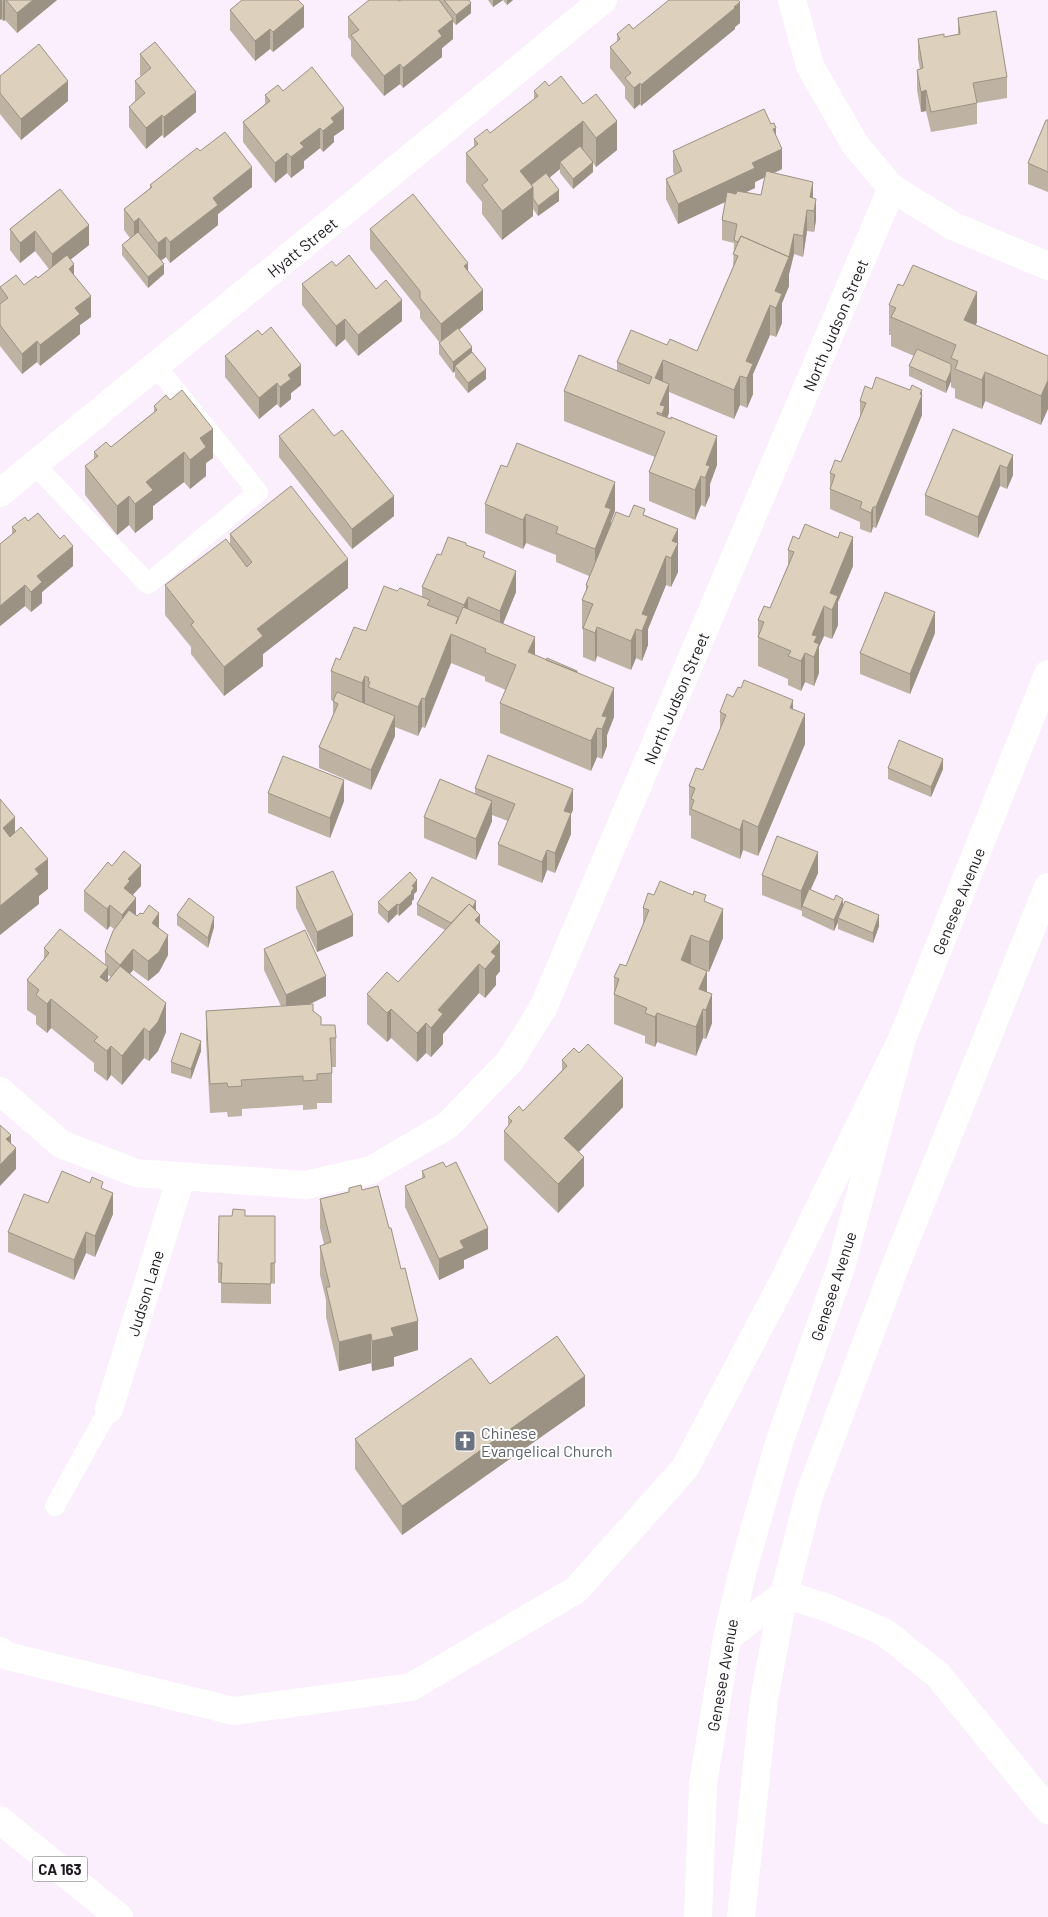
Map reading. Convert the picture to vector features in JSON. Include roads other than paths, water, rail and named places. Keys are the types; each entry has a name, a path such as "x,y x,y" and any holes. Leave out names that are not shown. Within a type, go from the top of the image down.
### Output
{"main road":[{"name":"Hyatt Street","path":"0,493 603,0"},
{"path":"792,0 810,66 856,146 892,188 953,226 1048,266"},
{"name":"North Judson Street","path":"0,1091 61,1144 136,1172 181,1177 306,1185 371,1170 448,1125 510,1061 543,1008 892,188"},
{"name":"Genesee Avenue","path":"698,1917 704,1784 727,1638 743,1570 779,1443 841,1267 902,1040 1048,674"},
{"path":"741,1917 764,1699 784,1594 809,1496 893,1272 1048,887"},
{"path":"0,1652 7,1656 234,1711 411,1687 576,1590 685,1468 784,1280 902,1040"},
{"name":"Judson Lane","path":"109,1409 181,1177"},
{"path":"727,1638 784,1594"},
{"path":"784,1594 828,1608 884,1632 938,1675 1048,1810"},
{"name":"CA 163","path":"0,1820 119,1917"}],"lane":[{"path":"35,465 148,584 258,492 156,366"},
{"path":"55,1506 109,1409"}],"place":[{"name":"Chinese Evangelical Church","path":"465,1441"}]}
